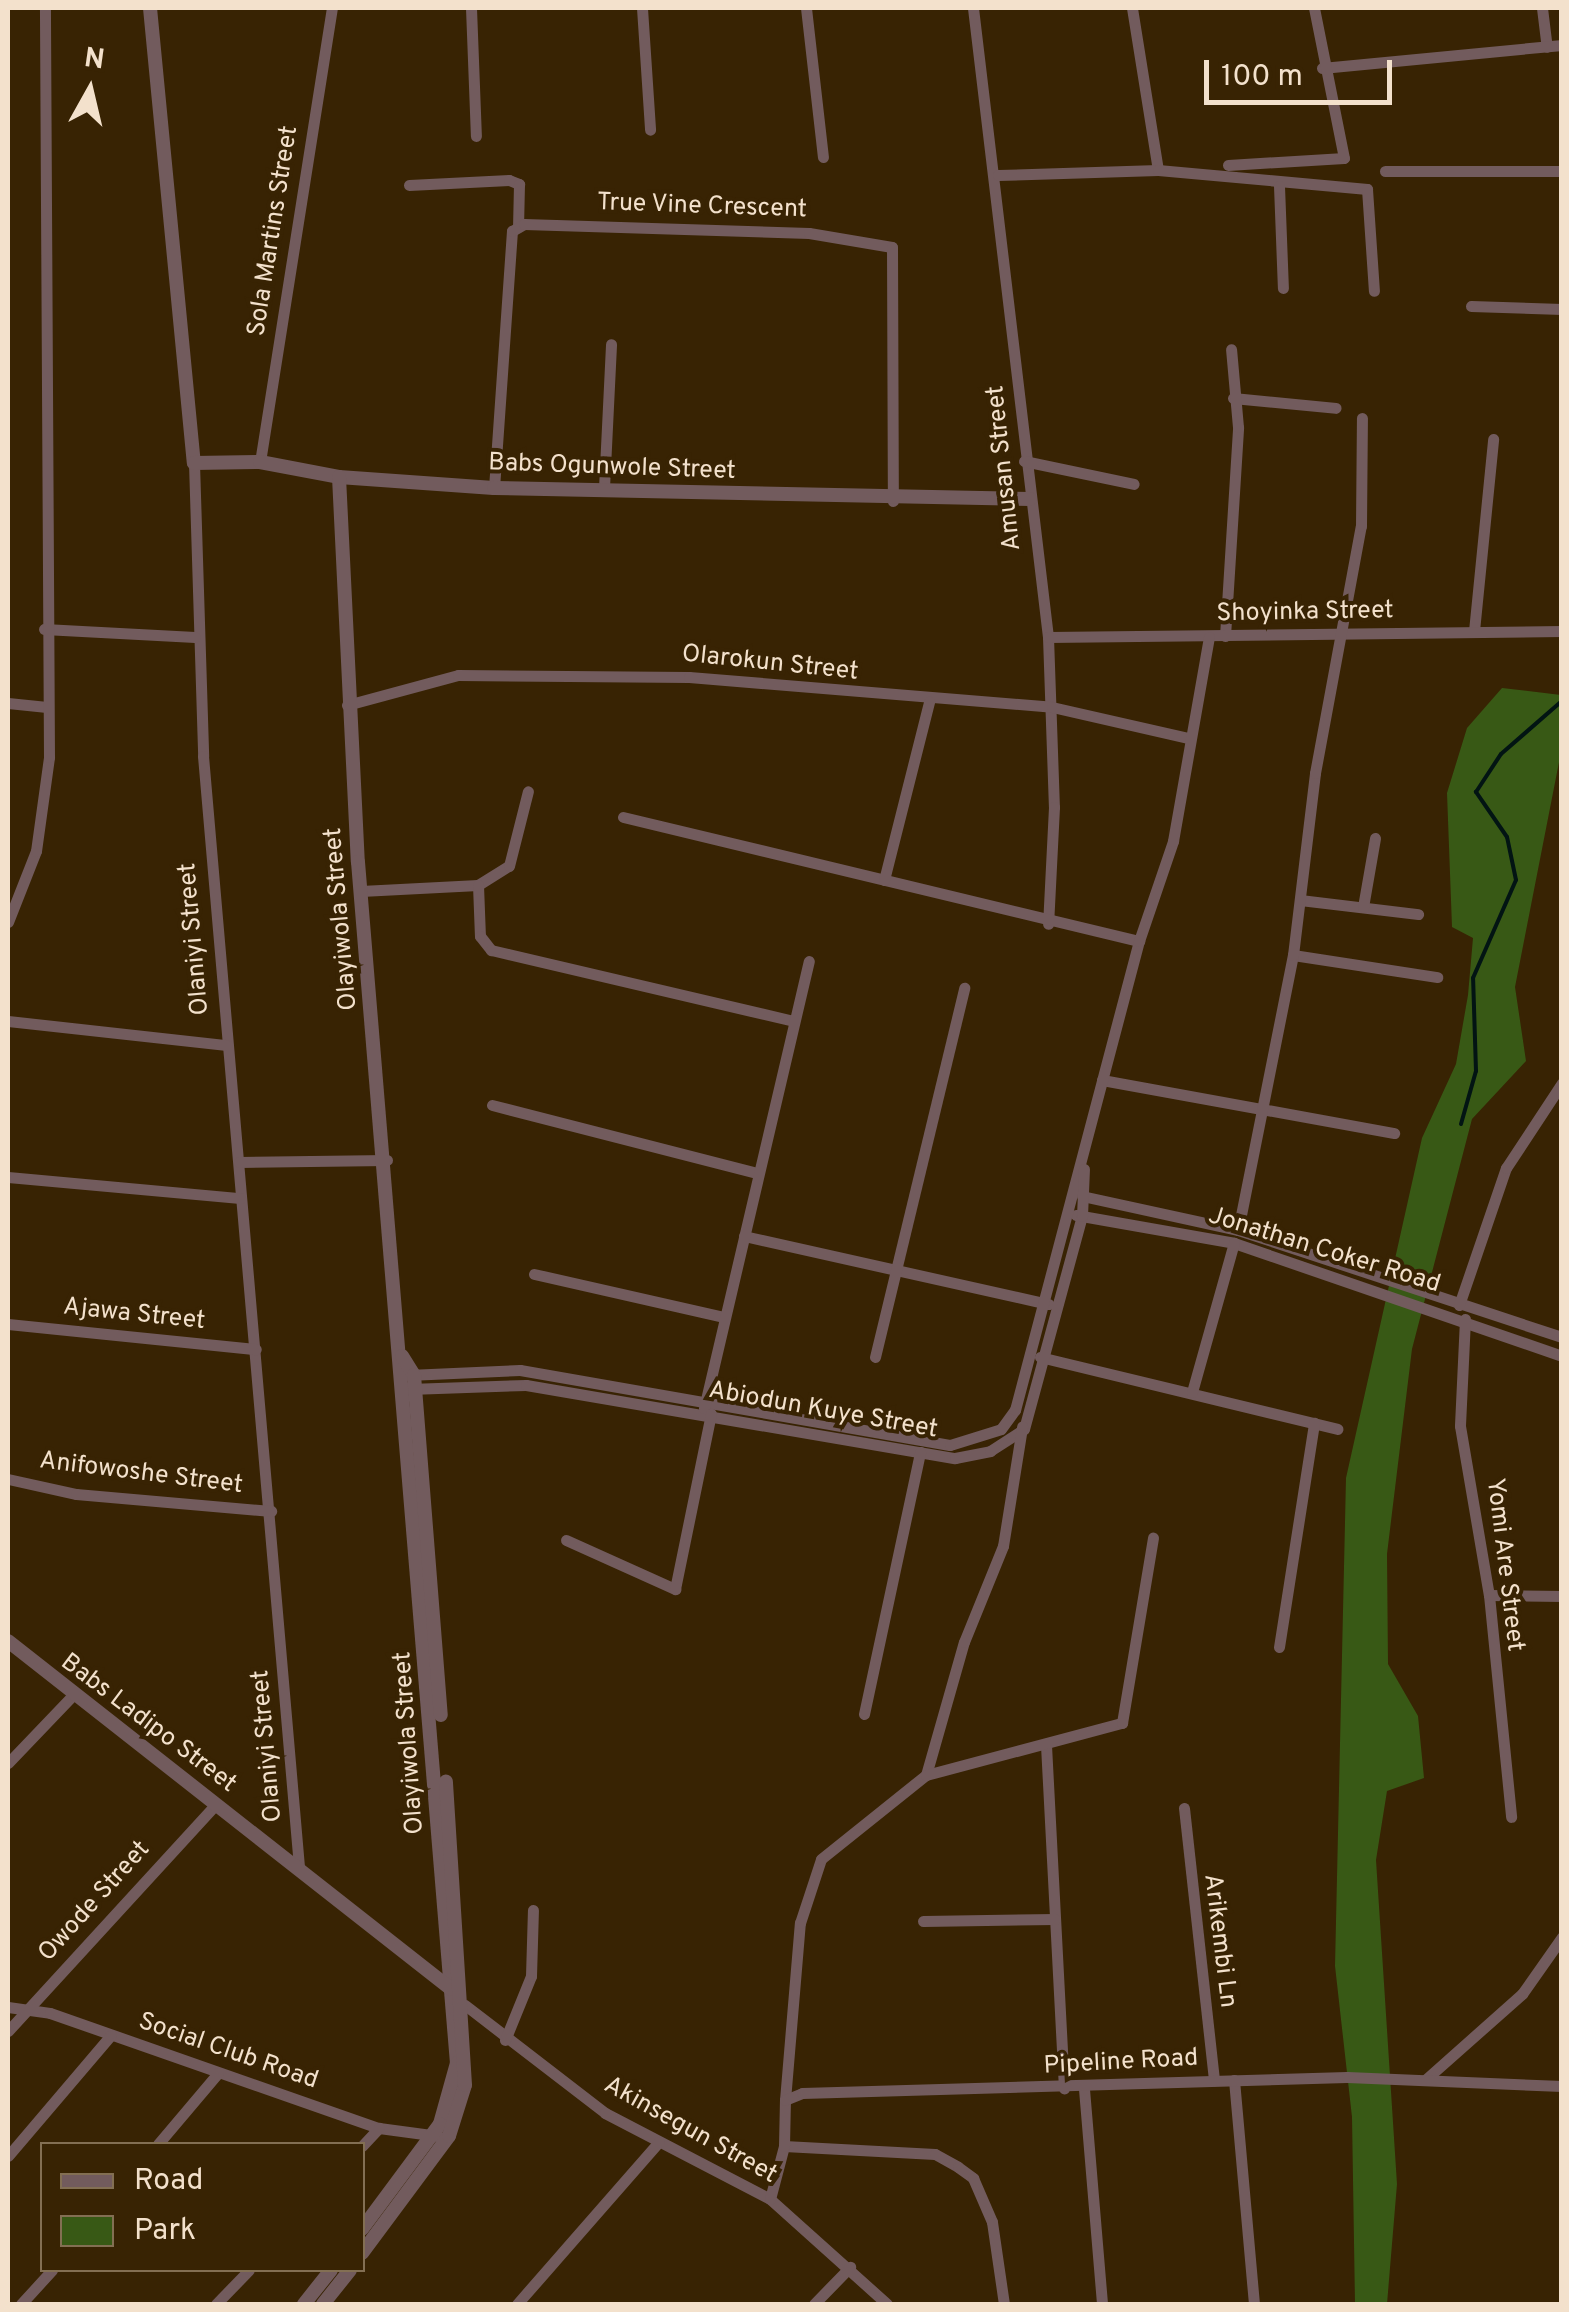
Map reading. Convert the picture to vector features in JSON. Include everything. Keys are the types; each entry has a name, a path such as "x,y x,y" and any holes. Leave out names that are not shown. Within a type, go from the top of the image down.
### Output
{"street":[{"path":"8,922 46,804 45,8"},
{"name":"Olaniyi Street","path":"150,8 194,463 195,637 299,1866"},
{"name":"Sola Martins Street","path":"260,462 332,8"},
{"path":"471,8 476,136"},
{"path":"642,8 650,130"},
{"path":"806,8 822,157"},
{"name":"Amusan Street","path":"973,8 998,175 1024,462 1048,637 1052,707 1048,924"},
{"path":"1132,8 1158,170"},
{"path":"1228,165 1344,158 1348,148 1322,68 1314,8"},
{"path":"1542,8 1547,47"},
{"path":"1322,68 1562,46"},
{"path":"998,175 1158,170 1279,186 1369,190 1374,291"},
{"path":"1385,171 1562,171"},
{"path":"408,185 509,180 519,184 518,227 507,247 494,488"},
{"path":"1279,186 1283,288"},
{"name":"True Vine Crescent","path":"518,227 809,233 879,238 892,247 893,501"},
{"path":"1472,306 1562,309"},
{"path":"604,488 611,344"},
{"path":"1225,636 1232,349"},
{"path":"1233,398 1336,408"},
{"path":"1192,1392 1236,1236 1293,955 1364,504 1362,418"},
{"path":"1474,631 1494,438"},
{"name":"Babs Ogunwole Street","path":"194,463 260,462 340,477 494,488 604,488 893,501 1030,499"},
{"path":"1024,462 1134,484"},
{"name":"Olayiwola Street","path":"340,477 347,704 407,1382 451,1989 455,2081 441,2136"},
{"path":"44,629 195,637"},
{"name":"Shoyinka Street","path":"1048,637 1562,631"},
{"path":"926,1775 964,1642 1003,1546 1024,1429 1082,1216 1086,1196 1084,1169 1102,1080 1139,941 1174,840 1188,738 1209,637"},
{"name":"Olarokun Street","path":"347,704 458,675 544,672 689,677 929,702 1052,707 1188,738"},
{"path":"884,880 929,702"},
{"path":"8,703 47,707"},
{"path":"362,892 478,885 510,866 528,792"},
{"path":"623,817 1048,924 1139,941"},
{"path":"1363,908 1375,838"},
{"path":"478,885 480,936 491,950 794,1021"},
{"path":"1300,900 1418,914"},
{"path":"1293,955 1437,977"},
{"path":"566,1540 675,1589 723,1317 810,961"},
{"path":"876,1357 964,988"},
{"path":"8,1021 227,1044"},
{"path":"1102,1080 1394,1133"},
{"path":"1459,1305 1506,1168 1562,1084"},
{"path":"492,1104 757,1173"},
{"path":"239,1162 387,1160"},
{"path":"1024,1429 1011,1418 1071,1194 1084,1169"},
{"path":"8,1176 240,1198"},
{"name":"Jonathan Coker Road","path":"1071,1194 1236,1236 1562,1337"},
{"name":"Jonathan Coker Road","path":"1066,1214 1236,1236 1562,1356"},
{"path":"744,1236 1058,1306"},
{"path":"534,1274 723,1317"},
{"name":"Yomi Are Street","path":"1465,1319 1460,1426 1490,1595 1511,1817"},
{"name":"Ajawa Street","path":"8,1324 256,1349"},
{"path":"1031,1354 1336,1429"},
{"path":"365,2250 441,2136 465,2085 464,2005 407,1382"},
{"name":"Abiodun Kuye Street","path":"407,1382 526,1385 950,1445 982,1439 1011,1418"},
{"name":"Abiodun Kuye Street","path":"706,1409 920,1452 969,1456 1024,1429"},
{"path":"1279,1647 1314,1423"},
{"path":"864,1714 920,1452"},
{"name":"Anifowoshe Street","path":"8,1479 76,1494 271,1511"},
{"path":"770,2199 784,2146 798,1940 811,1881 839,1839 926,1775 1122,1723 1153,1538"},
{"path":"1490,1595 1562,1596"},
{"name":"Babs Ladipo Street","path":"8,1641 71,1697 299,1866 451,1989"},
{"path":"8,1763 71,1697"},
{"path":"1046,1746 1064,2090"},
{"name":"Owode Street","path":"8,2031 216,1804"},
{"name":"Arikembi Ln","path":"1184,1808 1214,2080"},
{"path":"505,2040 530,1976 534,1910"},
{"path":"923,1921 1055,1919"},
{"path":"1425,2080 1522,1994 1562,1937"},
{"name":"Akinsegun Street","path":"464,2005 505,2040 659,2142 770,2199 850,2267 886,2304"},
{"name":"Social Club Road","path":"8,2007 28,2009 111,2035 378,2128 441,2136"},
{"path":"8,2156 111,2035"},
{"path":"160,2142 218,2073"},
{"name":"Pipeline Road","path":"785,2100 1347,2076 1562,2086"},
{"path":"1234,2080 1254,2304"},
{"path":"1084,2089 1102,2304"},
{"path":"365,2143 378,2128"},
{"path":"365,2225 441,2136"},
{"path":"517,2304 659,2142"},
{"path":"784,2146 935,2154 958,2166 973,2178 992,2222 1004,2304"},
{"path":"814,2304 850,2267"},
{"path":"21,2304 50,2272"},
{"path":"216,2304 246,2272"},
{"path":"304,2304 329,2272"},
{"path":"323,2304 348,2272"}],"green space":[{"path":"1502,688 1561,695 1561,752 1515,987 1526,1061 1472,1119 1412,1349 1387,1554 1388,1664 1418,1716 1424,1778 1387,1791 1376,1860 1397,2184 1387,2304 1355,2304 1352,2117 1335,1966 1346,1478 1422,1138 1456,1064 1468,995 1473,938 1452,927 1447,793 1467,728"}],"waterway":[{"path":"1461,1124 1476,1071 1473,978 1516,880 1507,837 1476,792 1501,754 1562,701"}]}
